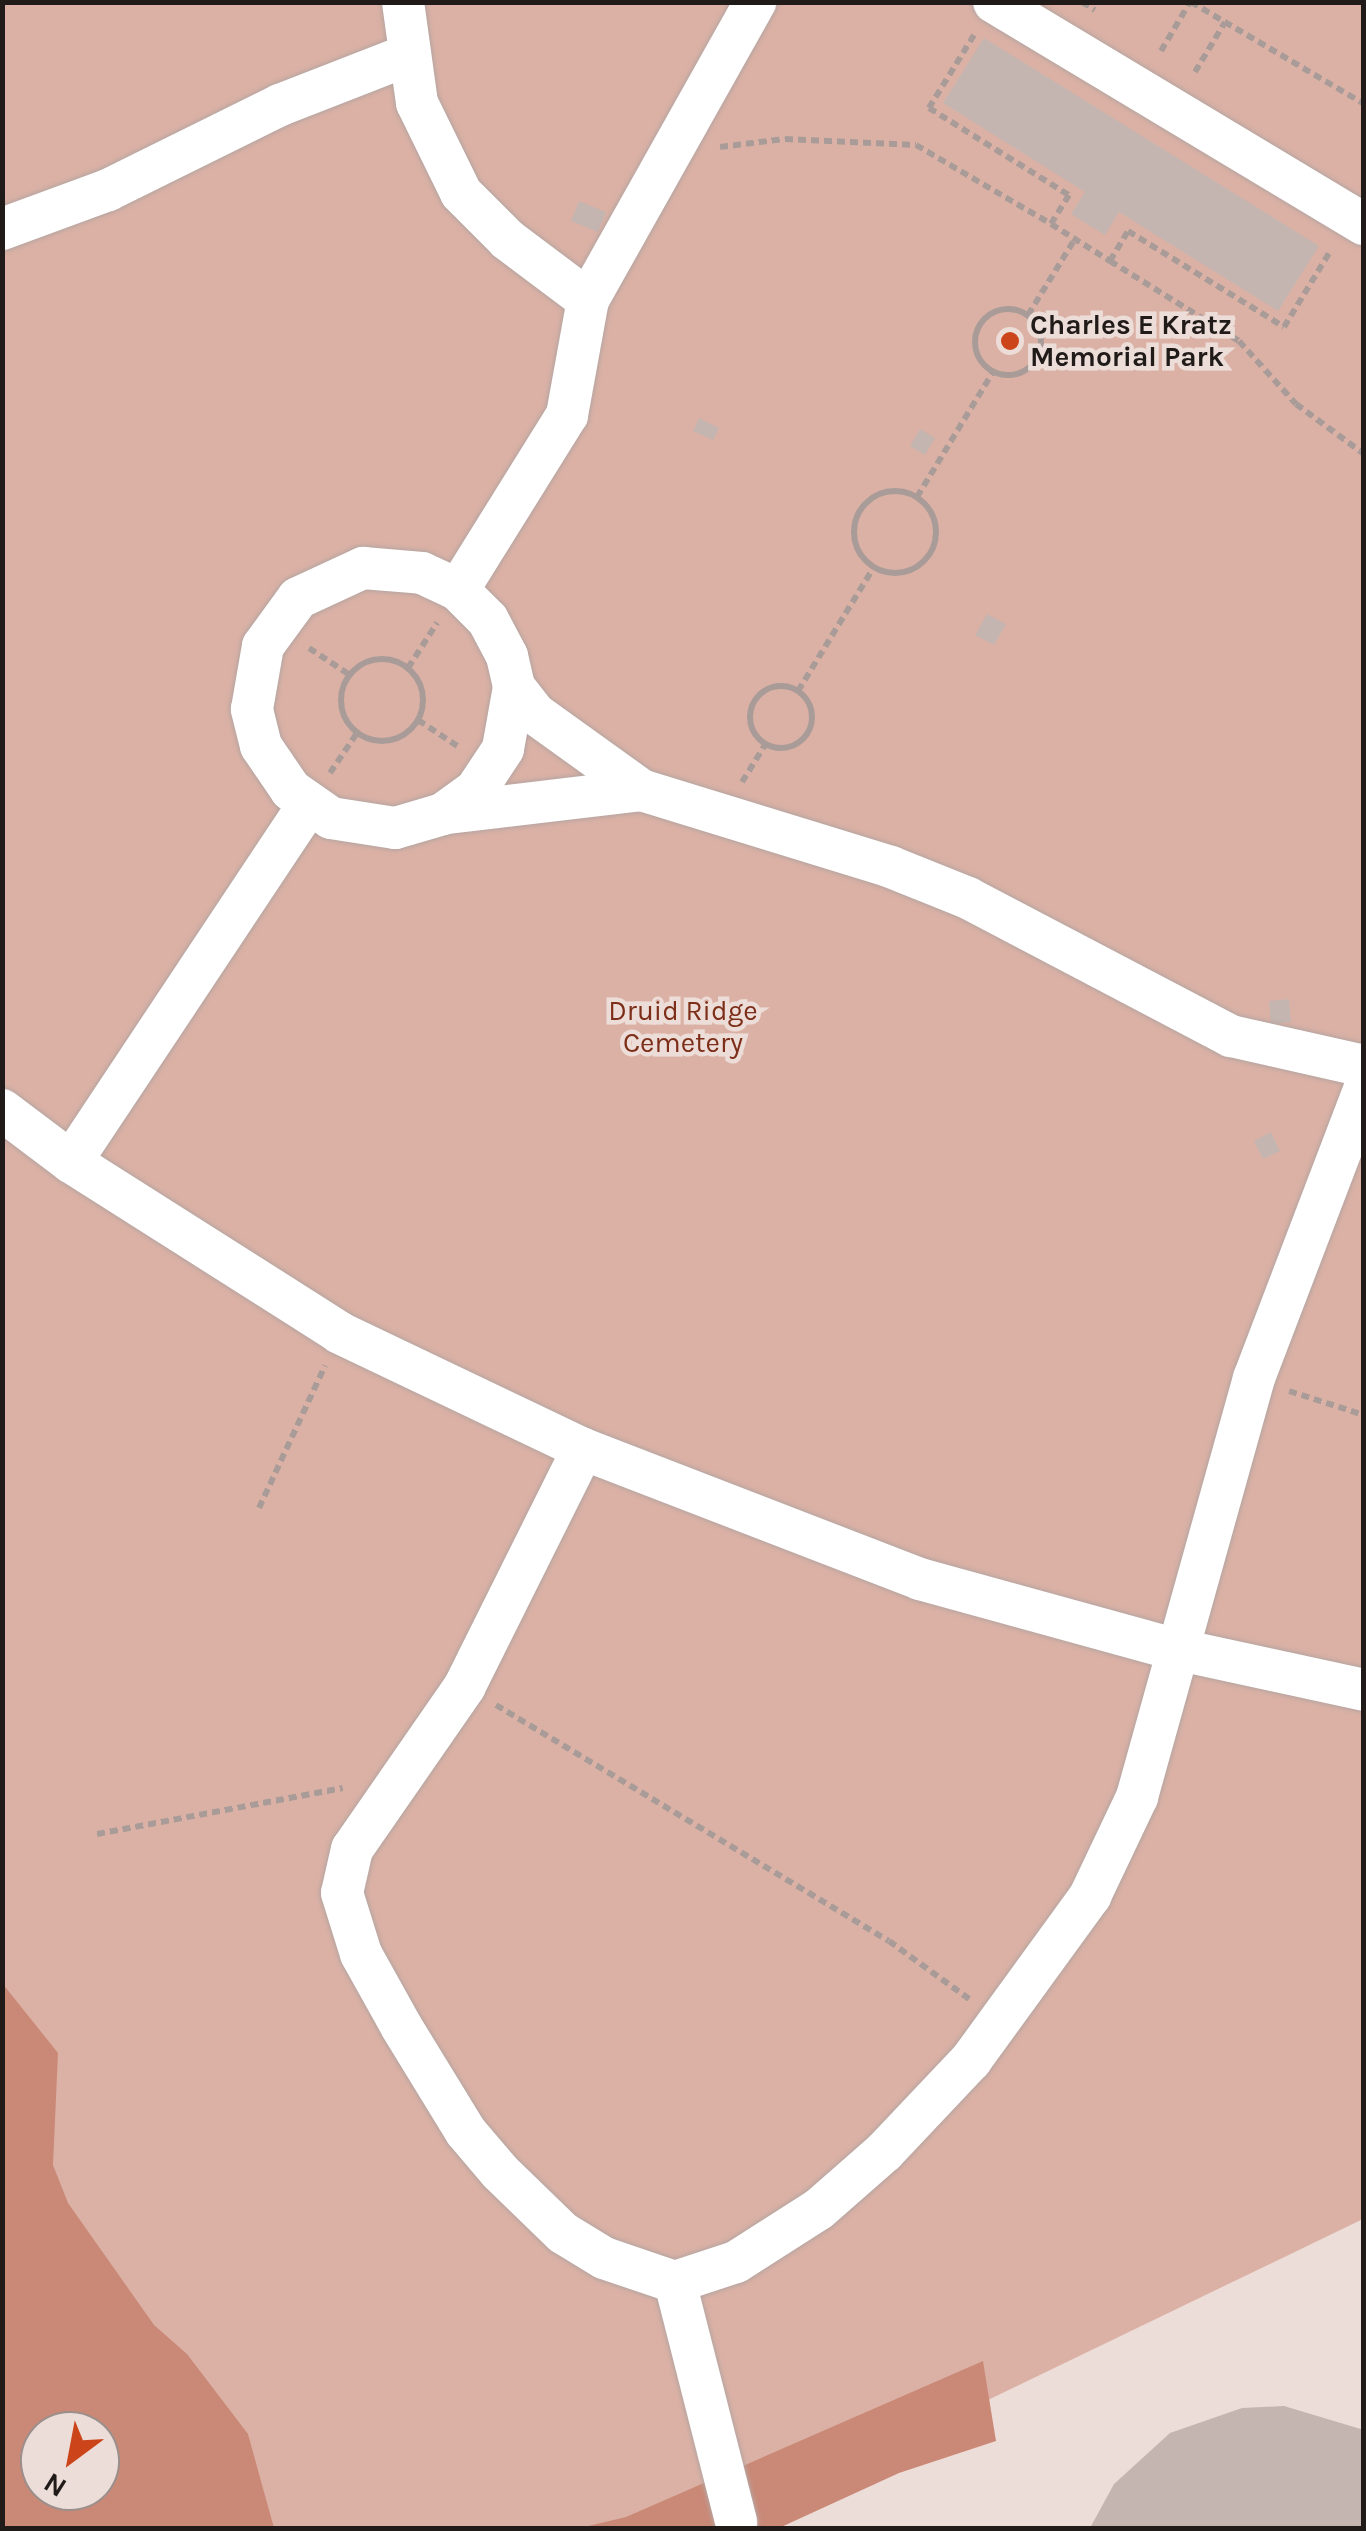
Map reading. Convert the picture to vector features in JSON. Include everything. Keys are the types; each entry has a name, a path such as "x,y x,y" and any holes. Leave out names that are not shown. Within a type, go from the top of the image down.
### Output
{"lane":[{"path":"403,2 406,56 430,135 461,192 508,240 588,300"},
{"path":"458,590 568,415 588,300 754,2"},
{"path":"987,14 1349,234"},
{"path":"2,229 108,190 280,105 406,56"},
{"path":"640,790 444,814 406,826 364,827 309,804 269,761 252,709 256,668 282,615 314,586 362,568 404,569 458,590 498,636 514,687 534,713 640,790 890,867 968,898 1231,1036 1364,1066"},
{"path":"444,814 494,768 510,728 514,687"},
{"path":"71,1162 309,804"},
{"path":"583,1449 465,1686 352,1849 344,1872 345,1906 361,1954 466,2132 530,2205 604,2258 675,2282 736,2262 820,2208 885,2151 1000,2024 1066,1938 1114,1853 1136,1796 1254,1378 1364,1090"},
{"path":"2,1110 71,1162 340,1333 583,1449 903,1573 1175,1649 1364,1690"},
{"path":"675,2282 736,2522"}],"path":[{"path":"1161,51 1190,2 1205,6 1224,22 1364,104"},
{"path":"987,14 929,108 1069,195 1051,224"},
{"path":"1195,72 1224,22"},
{"path":"679,138 711,148 785,139 916,145 1239,342 1296,404 1364,454"},
{"path":"1034,173 1040,164"},
{"path":"1110,261 1128,231 1284,327 1349,234"},
{"path":"1028,315 1075,239"},
{"path":"1165,254 1171,244"},
{"path":"999,310 1028,315 1041,337 1035,362 1020,374 993,372 977,354 980,324 999,310"},
{"path":"917,498 993,372"},
{"path":"887,491 917,498 934,521 931,552 910,570 874,567 854,536 862,507 887,491"},
{"path":"798,691 874,567"},
{"path":"408,668 458,590"},
{"path":"376,659 408,668 423,693 418,720 405,734 385,740 357,732 346,719 341,697 350,675 376,659"},
{"path":"770,687 798,691 812,712 810,729 797,744 765,745 749,722 754,700 770,687"},
{"path":"260,1508 340,1333"},
{"path":"1254,1378 1364,1415"},
{"path":"465,1686 888,1940 1000,2024"},
{"path":"97,1834 404,1776"}],"green space":[{"name":"Druid Ridge Cemetery","path":"2,3 1363,3 1363,2219 723,2528 241,2528 125,2340 2,2051"}],"shaded area":[{"path":"2,1983 58,2053 53,2165 68,2203 154,2325 187,2354 248,2434 274,2528 3,2528"},
{"path":"983,2361 996,2441 899,2473 779,2528 580,2528 626,2517"}],"building":[{"path":"984,38 1319,246 1278,311 1119,212 1105,235 1071,214 1085,192 943,103"},
{"path":"579,201 606,212 598,232 571,221"},
{"path":"699,418 719,428 713,440 693,431"},
{"path":"920,429 935,438 925,455 910,446"},
{"path":"987,614 1006,624 994,645 975,635"},
{"path":"1289,999 1291,1022 1271,1024 1269,1001"},
{"path":"1271,1132 1280,1151 1263,1159 1254,1141"},
{"path":"1284,2406 1364,2430 1364,2528 1090,2528 1114,2484 1170,2433 1242,2408"}],"place":[{"name":"Charles E Kratz Memorial Park","path":"1010,341"}]}
